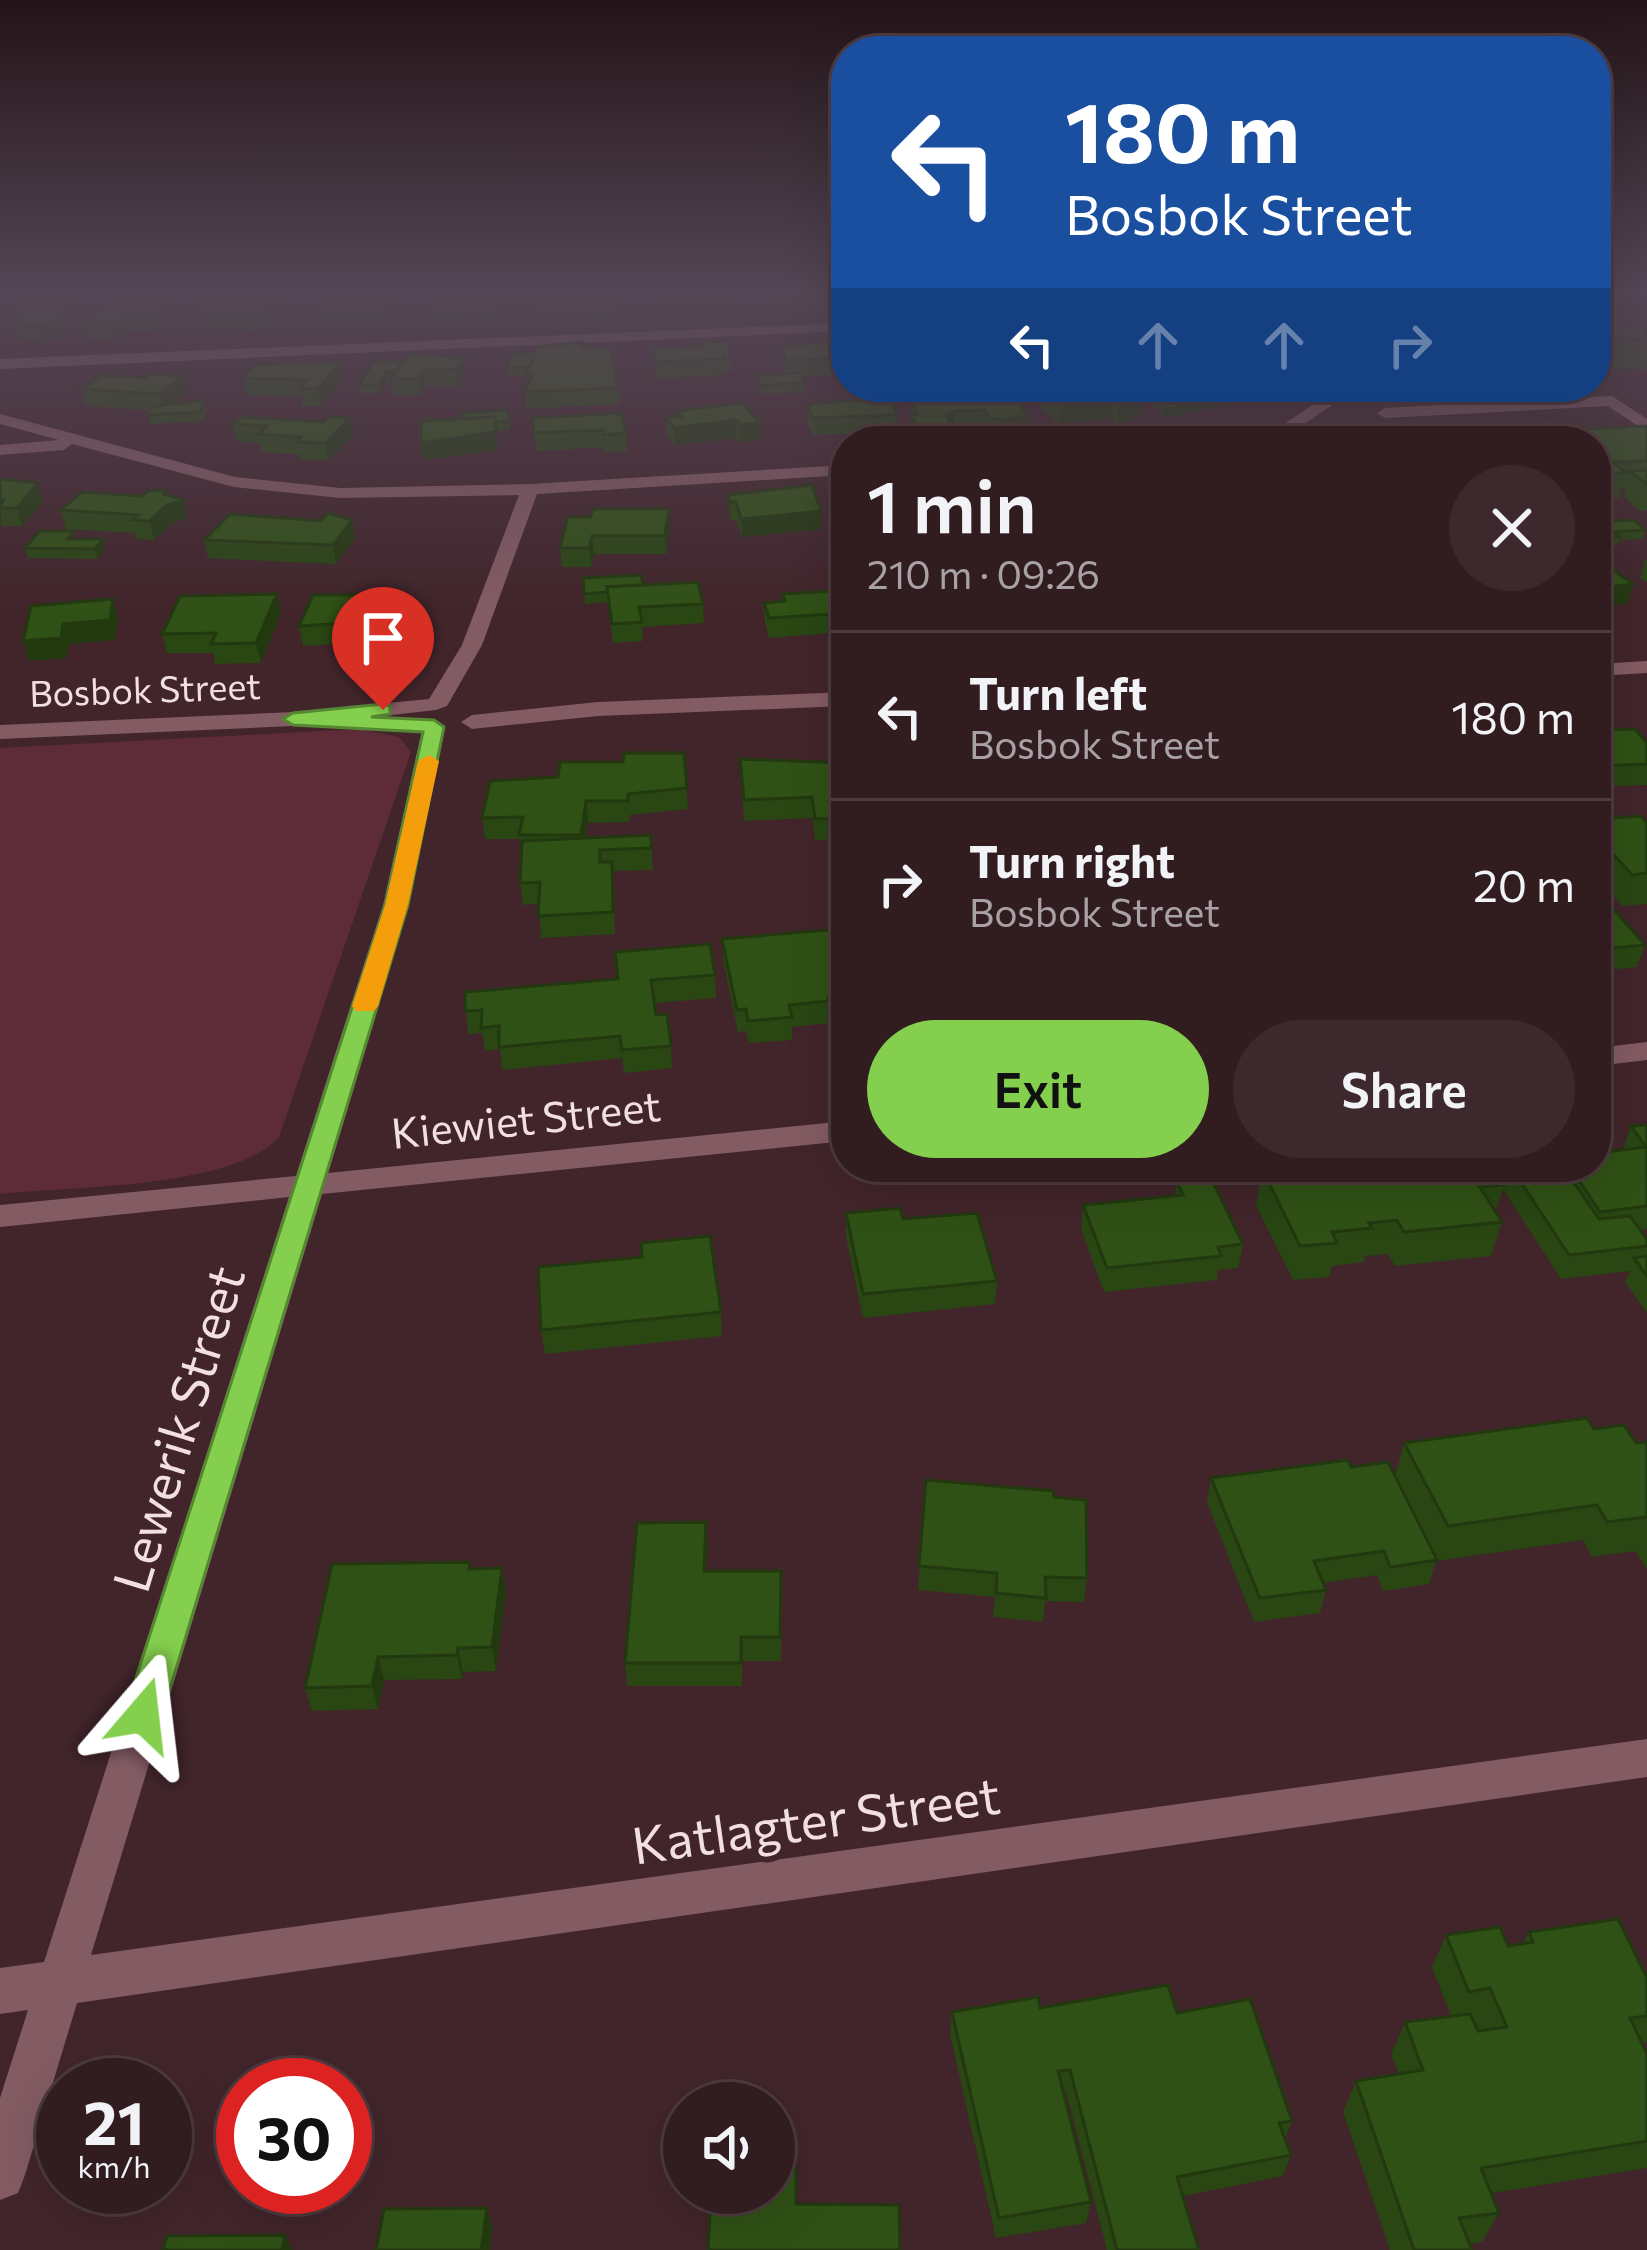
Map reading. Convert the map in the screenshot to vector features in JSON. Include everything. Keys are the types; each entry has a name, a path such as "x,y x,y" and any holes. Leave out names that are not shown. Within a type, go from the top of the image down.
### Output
{"street":[{"path":"1612,401 1630,400"},
{"path":"1612,401 1647,428"},
{"path":"1290,426 1328,402"},
{"path":"1385,412 1591,402"},
{"path":"0,419 266,487 366,494 831,471"},
{"path":"1624,429 1647,428"},
{"path":"0,450 82,443"},
{"name":"Lewerik Street","path":"0,2175 396,905 426,781 431,714 472,645 530,489"},
{"name":"Lewerik Street","path":"426,781 468,713 472,645"},
{"path":"1611,669 1647,667"},
{"path":"468,713 831,700"},
{"name":"Bosbok Street","path":"0,732 468,713"},
{"path":"1611,1056 1647,1052"},
{"name":"Kiewiet Street","path":"0,1216 831,1132"},
{"name":"Katlagter Street","path":"0,1990 1647,1758"}],"shaded area":[{"path":"360,729 399,737 411,752 279,1137 257,1154 190,1176 0,1194 0,748"}],"building":[{"path":"204,400 201,412 148,415 151,407"},
{"path":"891,402 897,415 813,418 807,404"},
{"path":"912,402 1016,402 1029,416 1001,420 989,418 984,410 955,411 946,415 951,425 916,426 911,415 918,414"},
{"path":"1055,402 1104,402 1061,407"},
{"path":"1160,402 1192,405 1165,409"},
{"path":"742,403 760,422 740,425 736,420 675,428 666,418 681,416 677,411"},
{"path":"508,410 509,421 461,419 461,413"},
{"path":"621,413 626,433 534,433 532,418"},
{"path":"241,417 324,422 328,417 350,418 326,443 258,434 267,426 233,424"},
{"path":"495,417 496,432 421,443 421,421"},
{"path":"1647,426 1647,461 1613,462 1626,473 1611,474 1611,428"},
{"path":"1647,470 1647,485 1630,471"},
{"path":"0,479 38,483 17,508 0,508"},
{"path":"812,485 821,511 741,519 736,502 729,502 728,495"},
{"path":"149,490 167,491 164,494 183,500 167,505 149,521 132,520 138,515 61,510 82,492 143,496"},
{"path":"593,509 669,509 665,536 592,536 589,548 560,548 568,517 590,517"},
{"path":"328,513 352,520 333,545 204,540 230,514 321,521"},
{"path":"1634,520 1645,530 1613,532 1620,537 1611,537 1611,521"},
{"path":"40,531 74,531 68,539 103,539 95,549 25,548"},
{"path":"1611,569 1633,584 1611,587"},
{"path":"641,575 643,585 584,594 583,578"},
{"path":"698,582 703,604 639,607 642,622 612,624 607,587"},
{"path":"831,591 831,614 769,618 764,603 785,601 783,594"},
{"path":"277,594 256,643 211,644 216,633 162,634 180,596"},
{"path":"313,595 393,595 383,621 299,626"},
{"path":"113,599 110,620 63,624 61,638 23,641 31,606"},
{"path":"1635,729 1647,743 1647,764 1611,765 1611,730"},
{"path":"624,753 684,753 687,788 628,794 628,801 586,801 581,835 519,835 523,817 482,818 490,781 558,777 560,762 623,762"},
{"path":"740,759 831,762 831,818 815,819 812,797 744,800"},
{"path":"1641,816 1647,823 1647,873 1632,875 1611,852 1611,818"},
{"path":"651,835 651,848 600,850 600,862 612,862 613,912 538,916 540,882 520,883 522,841"},
{"path":"1611,906 1645,945 1611,944"},
{"path":"831,930 829,1001 789,1005 792,1017 748,1021 746,1009 737,1010 722,939"},
{"path":"710,944 715,975 651,980 656,1015 667,1014 671,1046 622,1050 620,1036 499,1047 499,1026 481,1028 482,1010 465,1011 465,992 618,979 615,952"},
{"path":"1647,1125 1647,1206 1600,1212 1580,1182 1611,1182 1611,1151 1646,1147 1631,1126"},
{"path":"1177,1182 1213,1182 1243,1244 1218,1247 1221,1256 1107,1268 1083,1205 1183,1195"},
{"path":"1268,1182 1504,1185 1480,1187 1502,1222 1404,1232 1397,1220 1369,1223 1372,1228 1332,1232 1337,1243 1300,1246"},
{"path":"1521,1182 1573,1182 1599,1219 1630,1216 1647,1239 1647,1246 1569,1255"},
{"path":"900,1208 903,1219 977,1213 997,1281 863,1294 846,1213"},
{"path":"710,1236 721,1312 541,1330 538,1267 642,1257 641,1243"},
{"path":"1647,1256 1647,1276 1634,1258"},
{"path":"1587,1418 1594,1429 1624,1425 1636,1443 1647,1442 1647,1517 1607,1522 1597,1505 1448,1526 1404,1443"},
{"path":"1348,1460 1351,1467 1388,1462 1437,1560 1390,1567 1384,1551 1314,1561 1326,1590 1260,1598 1211,1478"},
{"path":"926,1480 1053,1491 1054,1497 1086,1500 1087,1578 1045,1577 1046,1598 996,1593 997,1573 919,1566"},
{"path":"706,1522 704,1571 781,1571 780,1637 741,1637 741,1663 625,1663 637,1523"},
{"path":"470,1562 469,1569 502,1568 492,1647 458,1648 457,1655 378,1657 372,1686 305,1688 332,1564"},
{"path":"1618,1919 1647,1978 1647,2016 1630,2018 1647,2054 1647,2141 1481,2168 1499,2213 1459,2218 1472,2250 1414,2250 1356,2081 1423,2070 1405,2022 1470,2014 1478,2031 1507,2027 1490,1988 1469,1992 1446,1935 1500,1927 1508,1946 1533,1942 1529,1932"},
{"path":"1168,1985 1177,2013 1250,1999 1292,2121 1279,2123 1291,2155 1177,2177 1199,2250 1117,2250 1070,2070 1058,2071 1091,2202 999,2218 952,2012 1038,1997 1040,2008"},
{"path":"795,2166 796,2204 899,2205 900,2250 708,2250 710,2214 795,2214"},
{"path":"487,2208 481,2250 376,2250 384,2209"},
{"path":"285,2235 282,2250 163,2250 167,2236"}],"slow traffic":[{"path":"365,1006 396,905 429,761"}],"route":[{"path":"143,1715 396,905 434,727 293,719 383,710"}]}
